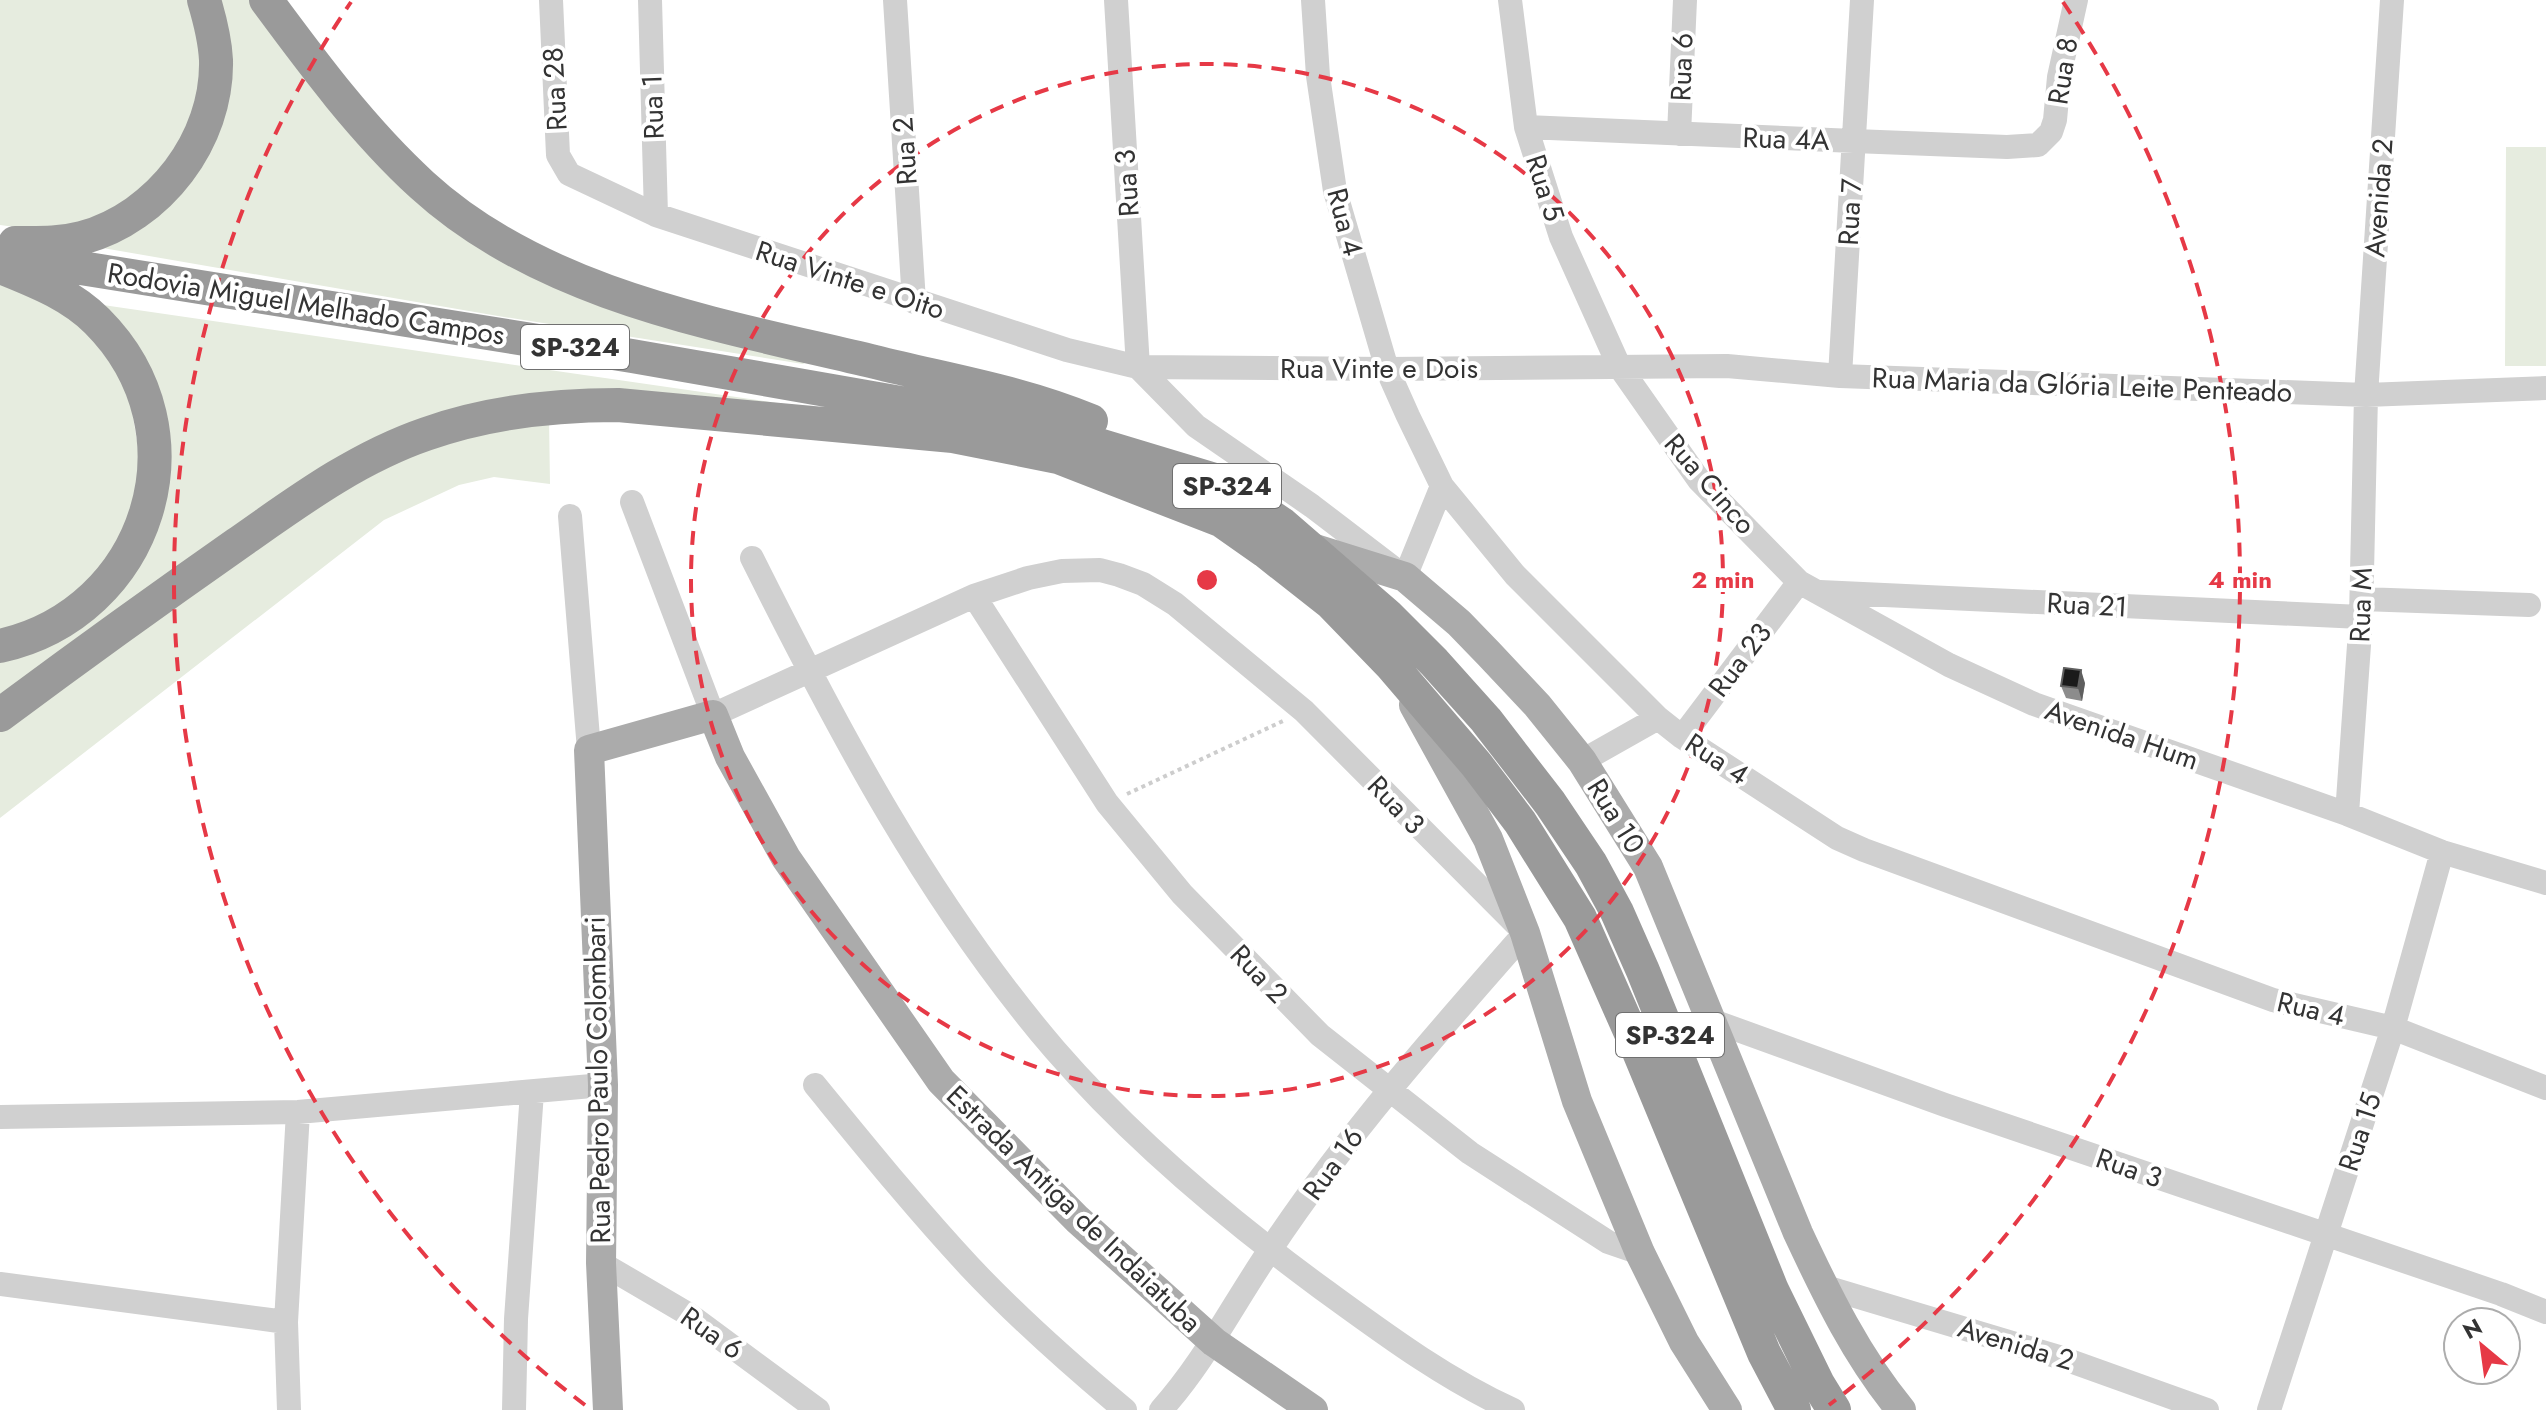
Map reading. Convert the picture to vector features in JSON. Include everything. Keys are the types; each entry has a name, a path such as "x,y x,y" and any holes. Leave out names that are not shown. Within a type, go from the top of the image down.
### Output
{"highway":[{"path":"0,243 53,243 84,237 118,222 162,192 181,169 206,121 213,89 216,63 213,30 204,0"},
{"path":"266,0 335,90 405,168 472,224 517,252 575,280 688,316 1014,395 1128,436 1218,481"},
{"name":"Rodovia Miguel Melhado Campos","path":"0,255 632,356 992,419 1049,430 1218,481 1282,524 1387,615 1447,676 1519,762 1591,864 1643,971 1772,1290 1834,1410"},
{"path":"0,267 43,284 72,300 116,344 128,362 149,413 156,466 147,512 138,535 108,583 81,608 49,630 0,646"},
{"path":"0,715 140,612 327,482 392,447 455,424 491,416 565,406 618,405 953,436 1058,457 1220,520"},
{"name":"Rodovia Miguel Melhado Campos","path":"1130,455 1265,551 1331,603 1391,665 1476,764 1520,822 1580,918 1764,1353 1794,1410"}],"main road":[{"path":"1309,547 1405,577"},
{"name":"Rua 10","path":"1405,577 1459,623 1537,705 1582,761 1648,867 1822,1286 1857,1349 1901,1410"},
{"path":"1391,665 1488,839 1525,933"},
{"path":"589,750 713,715"},
{"name":"Estrada Antiga de Indaiatuba","path":"713,715 730,757 786,858 941,1081 1077,1219 1214,1342 1313,1410"},
{"name":"Rua Pedro Paulo Colombari","path":"589,750 603,1085 601,1263 608,1410"},
{"name":"Rua 3","path":"1525,933 1577,1101 1640,1253 1684,1342"},
{"path":"1684,1342 1727,1410"}],"street":[{"name":"Rua 28","path":"551,0 558,155 569,174"},
{"name":"Rua 1","path":"650,0 656,215"},
{"name":"Rua 2","path":"895,0 914,302"},
{"name":"Rua 3","path":"1116,0 1138,367"},
{"name":"Rua 4","path":"1313,0 1318,76 1335,191 1387,369 1442,486 1515,575 1658,718 1682,737 1837,838 1864,850 2273,1000 2393,1028 2546,1088"},
{"name":"Rua 5","path":"1510,0 1526,127 1561,237 1619,366"},
{"name":"Rua 6","path":"1679,134 1685,0"},
{"name":"Rua 7","path":"1840,376 1862,0"},
{"name":"Rua 8","path":"2045,139 2055,120 2059,77 2076,0"},
{"name":"Avenida 2","path":"2366,395 2392,0"},
{"name":"Rua 4A","path":"1526,127 2018,147 2038,145 2045,139"},
{"name":"Rua Vinte e Oito","path":"569,174 656,215 914,302 1067,350 1138,367"},
{"name":"Rua Vinte e Dois","path":"1138,367 1387,369 1619,366"},
{"name":"Rua Maria da Glória Leite Penteado","path":"1619,366 1727,366 1840,376 2366,395 2546,388"},
{"name":"Rua Cinco","path":"1619,366 1699,480 1806,587"},
{"name":"Rua 10","path":"1138,367 1196,426 1312,506 1405,577"},
{"name":"Rua M","path":"2347,814 2362,608 2366,395"},
{"path":"1405,577 1442,486"},
{"path":"632,502 713,715"},
{"path":"570,516 589,750"},
{"path":"752,558 809,671 914,857 986,960 1044,1035 1140,1137 1270,1250 1422,1360 1513,1410"},
{"name":"Rua 3","path":"713,715 974,596 1028,578 1062,571 1100,570 1119,575 1143,584 1175,604 1304,711 1525,933"},
{"name":"Rua 21","path":"1806,587 2362,608 2529,605"},
{"name":"Rua 23","path":"1682,737 1806,587"},
{"name":"Avenida Hum","path":"1806,587 1972,676 2034,704 2347,814 2442,852 2546,883"},
{"name":"Rua 2","path":"974,596 1107,803 1182,894 1320,1035 1470,1153 1608,1242 1640,1253"},
{"path":"1582,761 1658,718"},
{"name":"Rua 15","path":"2269,1410 2393,1028 2442,852"},
{"name":"Rua 16","path":"1161,1410 1214,1342 1270,1250 1387,1090 1525,933"},
{"name":"Rua 3","path":"1713,1021 1945,1105 2546,1312"},
{"path":"0,1117 298,1112 603,1085"},
{"path":"815,1085 970,1268 1073,1366 1125,1410"},
{"path":"514,1410 516,1319 532,1092"},
{"path":"289,1410 286,1322 298,1112"},
{"name":"Rua 6","path":"601,1263 688,1314 818,1410"},
{"path":"0,1284 286,1322"},
{"name":"Avenida 2","path":"1822,1286 2059,1357 2207,1410"},
{"name":"Rua 3","path":"1684,1342 1709,1410"}],"path":[{"path":"1107,803 1304,711"}],"shaded area":[{"path":"0,0 190,0 202,65 194,119 144,192 99,218 38,230 0,225"},
{"path":"217,0 251,0 489,253 533,278 576,296 812,359 803,364 498,316 91,246 178,187"},
{"path":"2506,147 2546,147 2546,366 2505,366"},
{"path":"0,283 75,316 128,387 143,477 117,550 56,611 0,632"},
{"path":"103,305 777,403 449,413 0,705 0,656 27,650 161,494"},
{"path":"549,418 550,484 494,477 459,485 384,520 0,818 0,731 287,522 429,445"}],"building":[{"path":"2064,668 2081,670 2078,688 2061,686"}]}
